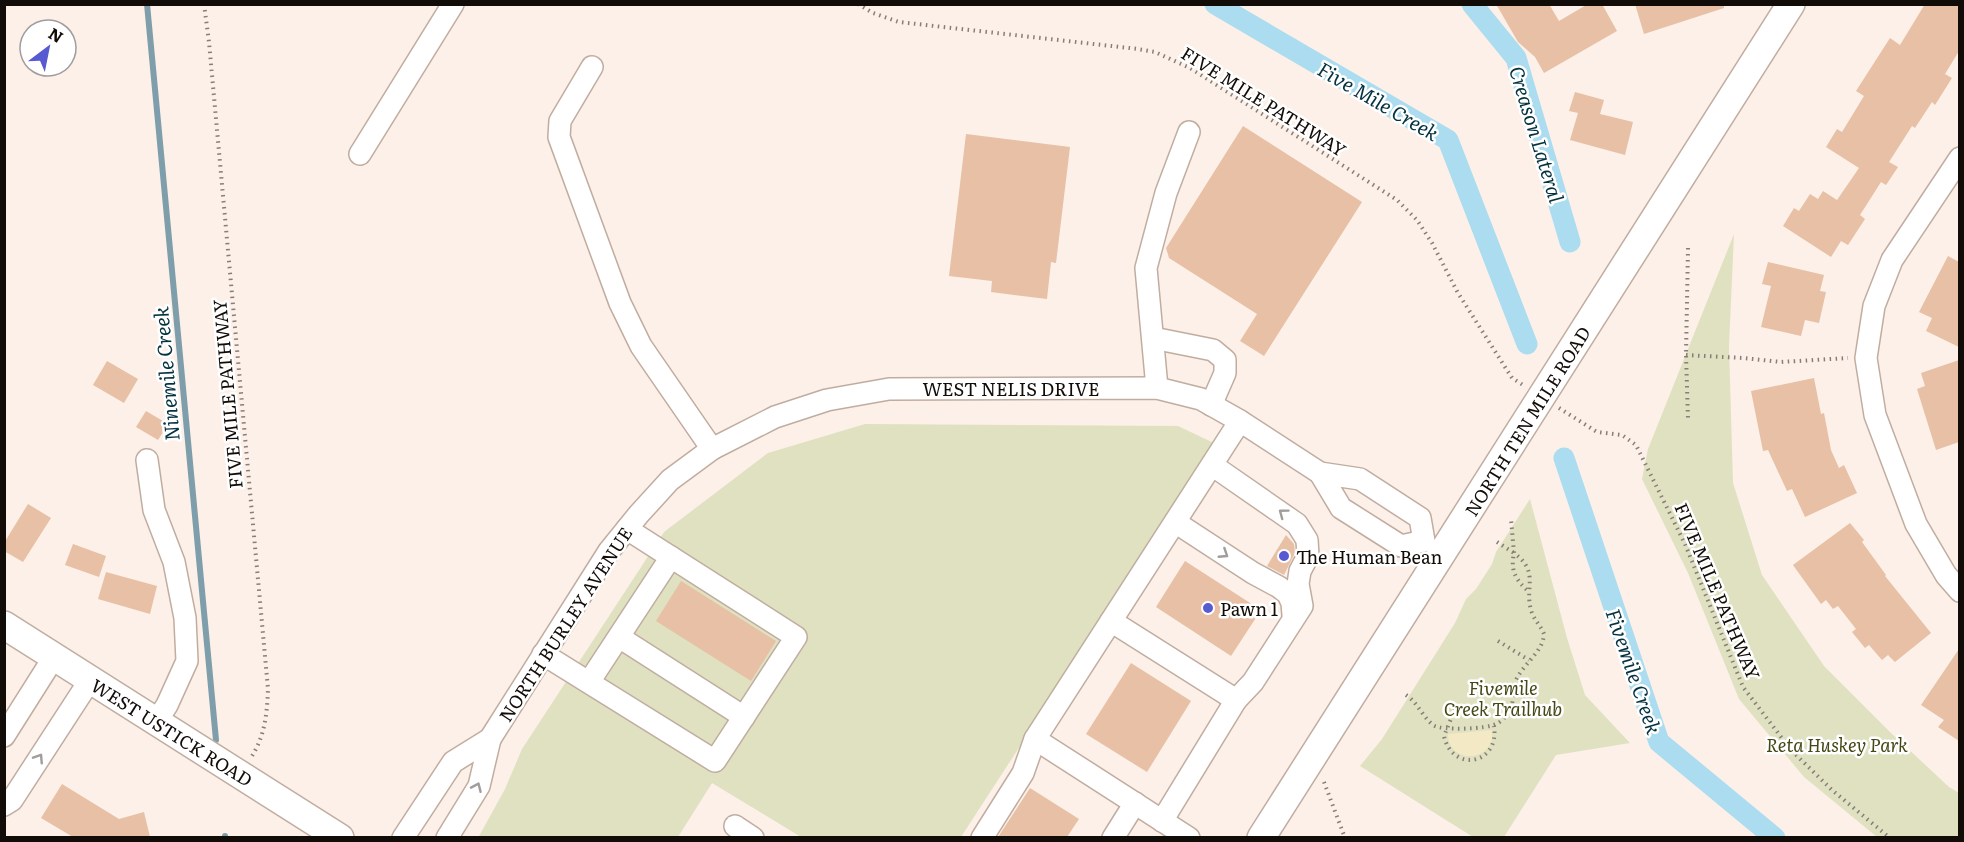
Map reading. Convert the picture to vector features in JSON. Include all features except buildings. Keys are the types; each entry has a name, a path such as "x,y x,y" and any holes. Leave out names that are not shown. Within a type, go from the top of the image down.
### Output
{"main road":[{"name":"NORTH TEN MILE ROAD","path":"1261,837 1310,761 1434,547 1791,4"},
{"name":"WEST USTICK ROAD","path":"4,625 340,837"}],"street":[{"path":"360,154 453,4"},
{"path":"592,66 560,121 559,137 620,303 641,346 703,455"},
{"path":"1157,388 1146,268 1166,193 1189,132"},
{"path":"1959,158 1892,260 1874,306 1859,358 1875,415 1916,524 1946,575 1959,591"},
{"path":"1153,338 1213,350 1225,360 1225,374 1211,405"},
{"name":"WEST NELIS DRIVE","path":"703,455 775,417 827,400 889,389 1157,388 1201,399 1240,421 1320,473 1360,479 1420,518 1434,547 1401,546 1341,508 1320,473"},
{"path":"982,837 1023,772 1035,739 1240,421"},
{"name":"NORTH BURLEY AVENUE","path":"447,837 479,786 490,739 609,551 670,480 703,455"},
{"path":"147,460 154,510 174,562 185,618 187,661 168,705 156,722"},
{"path":"1162,821 1236,700 1253,682 1302,606 1298,584 1300,571 1308,556 1307,540 1297,524 1212,465"},
{"path":"1175,522 1288,594 1292,603 1293,619"},
{"path":"543,654 715,761 796,637 627,529"},
{"path":"1279,587 1288,577 1304,550 1307,540"},
{"path":"589,682 671,557"},
{"path":"1111,621 1236,700"},
{"path":"619,637 744,717"},
{"path":"4,736 54,657"},
{"path":"4,804 12,800 90,680"},
{"name":"NORTH BURLEY AVENUE","path":"404,837 453,762 490,739"},
{"path":"1035,739 1185,837"},
{"path":"1113,837 1135,803"},
{"path":"735,826 753,837"}],"path":[{"name":"FIVE MILE PATHWAY","path":"204,4 210,42 267,689 267,718 261,742 240,775"},
{"name":"FIVE MILE PATHWAY","path":"858,4 873,13 899,22 1138,49 1174,59 1397,200 1417,220 1432,243 1458,294 1512,378"},
{"path":"1688,248 1686,355 1688,419"},
{"path":"1686,355 1781,362 1859,358"},
{"name":"FIVE MILE PATHWAY","path":"1574,418 1597,432 1622,435 1636,445 1685,544 1743,687 1791,750 1832,790 1890,837"},
{"path":"1511,519 1513,573 1529,592"},
{"path":"1406,695 1438,728 1494,726 1509,713 1513,703 1516,680 1541,647 1544,634 1531,612 1530,575 1523,560 1497,542"},
{"path":"1498,641 1529,660"},
{"path":"1455,710 1444,736 1449,749 1460,758 1472,760 1484,756 1492,747 1496,736 1494,726"},
{"path":"1310,761 1324,780 1345,837"}],"green space":[{"name":"Reta Huskey Park","path":"1734,234 1729,346 1733,483 1762,575 1824,666 1891,733 1949,787 1959,793 1959,837 1877,837 1804,777 1739,699 1688,573 1642,479 1648,449"},
{"path":"865,424 1178,426 1216,444 961,837 801,837 712,783 678,837 478,838 505,789 522,749 664,532 768,453"},
{"name":"Fivemile Creek Trailhub","path":"1530,499 1567,638 1585,695 1630,743 1556,755 1504,837 1473,837 1360,766 1382,739 1455,623 1466,599 1476,589 1492,564 1496,552"}],"sand":[{"path":"1492,730 1492,741 1480,754 1463,755 1450,744 1448,734"}],"waterway":[{"name":"Ninemile Creek","path":"147,4 216,740"},
{"name":"Five Mile Creek","path":"1215,4 1448,140 1527,344"},
{"name":"Creason Lateral","path":"1472,4 1516,58 1570,242"},
{"name":"Fivemile Creek","path":"1564,458 1659,742 1775,838"}],"place":[{"name":"The Human Bean","path":"1284,556"},
{"name":"Pawn 1","path":"1208,608"}]}
